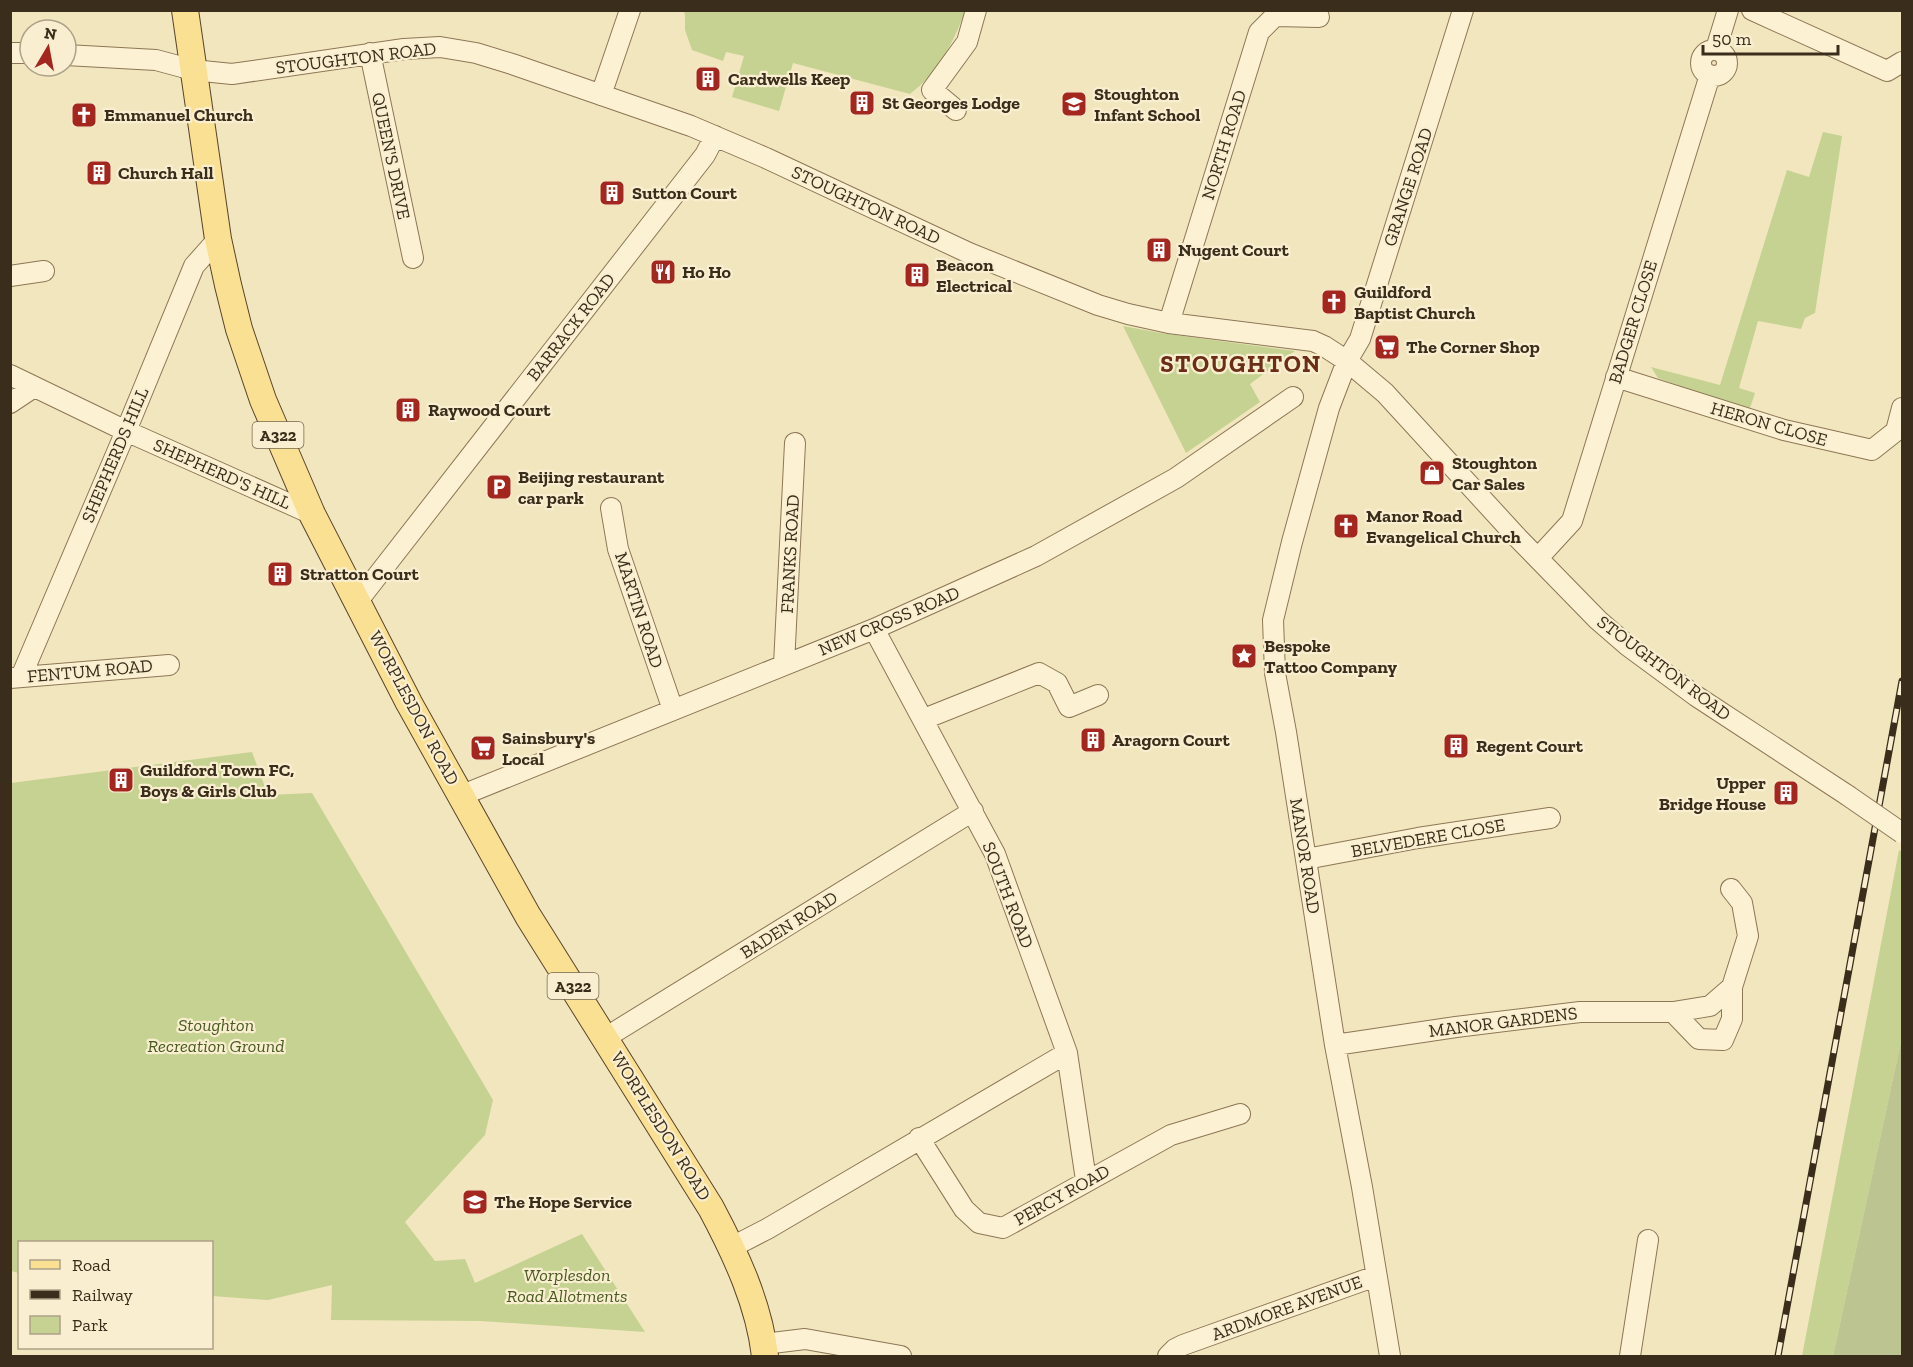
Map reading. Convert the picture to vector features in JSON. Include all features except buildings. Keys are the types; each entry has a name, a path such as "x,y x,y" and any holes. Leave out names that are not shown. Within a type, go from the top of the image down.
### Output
{"main road":[{"name":"WORPLESDON ROAD","path":"185,10 218,239 239,329 263,400 312,514 409,703 528,916 697,1183 732,1246 752,1298 765,1350"}],"street":[{"path":"602,95 630,10"},
{"path":"956,110 932,90 967,42 976,10"},
{"name":"GRANGE ROAD","path":"1347,361 1362,332 1463,10"},
{"name":"BADGER CLOSE","path":"1538,558 1572,521 1710,75 1720,75 1727,68 1725,54 1716,50 1728,10"},
{"path":"1752,10 1887,71 1902,62"},
{"name":"NORTH ROAD","path":"1168,323 1259,32 1275,16 1319,17"},
{"name":"STOUGHTON ROAD","path":"78,56 156,60 193,70 232,74 370,53 440,46 476,53 715,136 969,253 1098,306 1168,323 1313,341 1347,361 1385,393 1538,558 1598,620 1628,646 1696,696 1902,833"},
{"name":"QUEEN'S DRIVE","path":"370,53 413,258"},
{"name":"BARRACK ROAD","path":"357,602 705,154 715,136"},
{"name":"SHEPHERDS HILL","path":"16,678 126,431 194,266 218,239"},
{"path":"10,276 44,272"},
{"name":"MANOR ROAD","path":"1347,361 1329,408 1273,620 1275,673 1335,1045 1362,1187 1390,1356"},
{"name":"SHEPHERD'S HILL","path":"10,375 126,431 312,514"},
{"name":"HERON CLOSE","path":"1616,377 1784,430 1872,450 1896,431 1902,408"},
{"path":"10,403 34,387"},
{"name":"NEW CROSS ROAD","path":"460,796 874,629 1036,556 1176,477 1293,397"},
{"name":"FRANKS ROAD","path":"784,665 795,443"},
{"name":"MARTIN ROAD","path":"611,508 618,549 673,710"},
{"name":"SOUTH ROAD","path":"874,629 995,854 1067,1053 1086,1180"},
{"name":"FENTUM ROAD","path":"16,678 169,665"},
{"path":"924,719 1039,674 1057,683 1069,707 1098,695"},
{"name":"BADEN ROAD","path":"605,1038 973,811"},
{"name":"BELVEDERE CLOSE","path":"1306,859 1418,838 1550,818"},
{"path":"1673,1012 1700,1039 1723,1040 1732,1019 1732,987 1748,936 1742,903 1731,889"},
{"name":"MANOR GARDENS","path":"1335,1045 1580,1012 1673,1012 1710,1006 1732,987"},
{"path":"732,1246 767,1229 1067,1053"},
{"name":"PERCY ROAD","path":"919,1138 964,1209 979,1223 1004,1228 1086,1180 1171,1135 1240,1114"},
{"path":"1630,1356 1648,1240"},
{"name":"ARDMORE AVENUE","path":"1168,1356 1183,1345 1376,1276"},
{"path":"765,1350 805,1339 901,1356"}],"green space":[{"path":"683,11 965,11 944,57 920,86 910,94 793,63 779,111 732,97 744,56 726,52 723,61 692,50 685,30"},
{"path":"1823,132 1842,136 1815,313 1805,318 1801,329 1758,321 1739,388 1755,393 1749,411 1658,378 1651,367 1720,385 1787,170 1809,177"},
{"path":"1123,326 1295,351 1250,384 1260,402 1186,453"},
{"name":"Stoughton Recreation Ground","path":"252,752 268,795 312,793 493,1100 485,1135 405,1222 435,1261 465,1259 475,1283 582,1234 645,1332 480,1321 331,1320 332,1285 268,1300 213,1296 213,1241 18,1241 18,1273 11,1271 11,783"},
{"path":"1899,850 1902,852 1902,1037 1833,1356 1802,1356"},
{"path":"1902,1037 1902,1356 1833,1356"}],"railway":[{"path":"1778,1356 1902,681"}],"place":[{"name":"Cardwells Keep","path":"708,79"},
{"name":"St Georges Lodge","path":"862,103"},
{"name":"Stoughton Infant School","path":"1074,104"},
{"name":"Emmanuel Church","path":"84,115"},
{"name":"Church Hall","path":"99,173"},
{"name":"Sutton Court","path":"612,193"},
{"name":"Nugent Court","path":"1159,250"},
{"name":"Ho Ho","path":"663,272"},
{"name":"Beacon Electrical","path":"917,275"},
{"name":"Guildford Baptist Church","path":"1334,302"},
{"name":"The Corner Shop","path":"1387,347"},
{"name":"Raywood Court","path":"408,410"},
{"name":"Stoughton Car Sales","path":"1432,473"},
{"name":"Beijing restaurant car park","path":"499,487"},
{"name":"Manor Road Evangelical Church","path":"1346,526"},
{"name":"Stratton Court","path":"280,574"},
{"name":"Bespoke Tattoo Company","path":"1244,656"},
{"name":"Aragorn Court","path":"1093,740"},
{"name":"Regent Court","path":"1456,746"},
{"name":"Sainsbury's Local","path":"483,748"},
{"name":"Guildford Town FC, Boys & Girls Club","path":"121,780"},
{"name":"Upper Bridge House","path":"1786,793"},
{"name":"The Hope Service","path":"475,1202"}],"district":[{"name":"STOUGHTON","path":"1241,363"}],"park label":[{"name":"Worplesdon Road Allotments","path":"567,1285"}]}
